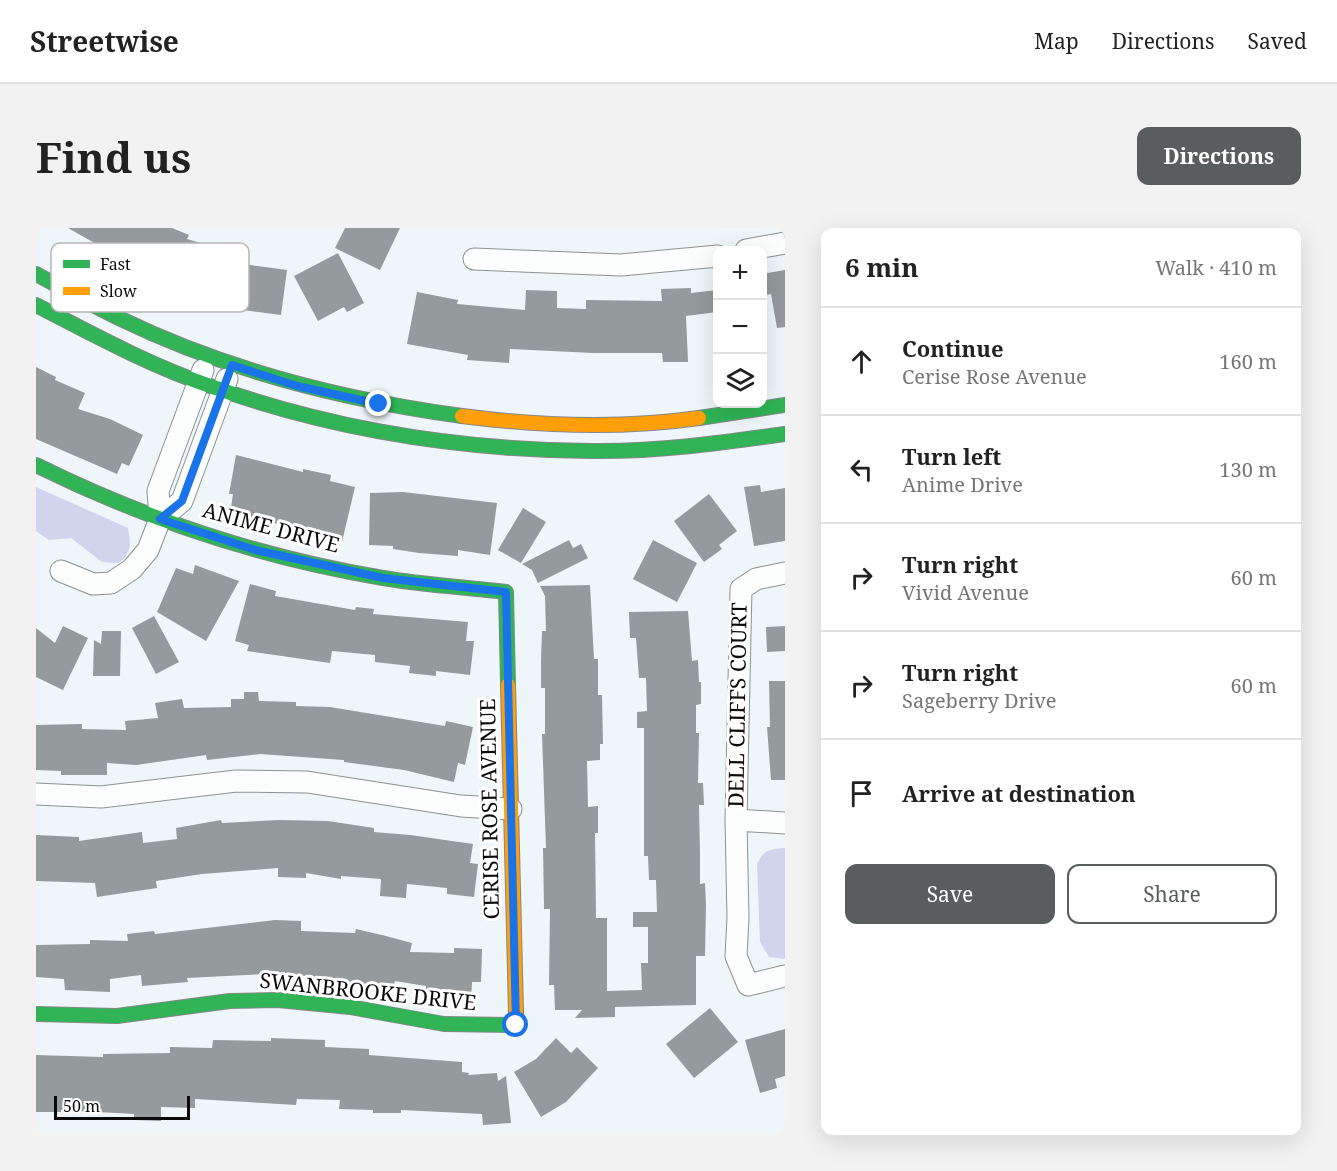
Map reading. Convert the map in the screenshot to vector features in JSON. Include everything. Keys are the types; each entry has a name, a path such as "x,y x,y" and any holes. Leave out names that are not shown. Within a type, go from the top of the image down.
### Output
{"street":[{"path":"767,246 785,243"},
{"path":"474,259 621,265 713,256"},
{"path":"36,274 51,282"},
{"path":"36,305 112,345 223,390 356,428 433,442 512,450 652,450 705,446 785,434"},
{"path":"109,312 132,324 232,365 342,397 451,416 523,423 662,422 730,415 785,405"},
{"path":"61,571 93,584 111,583 132,569 148,550 160,519 158,491 208,356"},
{"path":"160,519 182,501 232,365"},
{"name":"ANIME DRIVE","path":"36,465 93,493 160,519 255,550 383,578 506,592"},
{"name":"DELL CLIFFS COURT","path":"785,573 756,579 741,589 736,820 738,918 736,956 748,985 785,976"},
{"name":"CERISE ROSE AVENUE","path":"506,592 516,1025"},
{"path":"36,794 101,797 236,782 306,782 461,806 512,809"},
{"name":"DELL CLIFFS COURT","path":"736,820 785,823"},
{"name":"SWANBROOKE DRIVE","path":"36,1014 117,1016 230,1001 278,1000 350,1007 444,1024 516,1025"}],"shaded area":[{"path":"36,487 128,528 130,543 126,555 119,563 102,562 71,538 49,540 36,531"},
{"path":"785,848 785,959 769,957 760,942 757,865 761,856 767,851"}],"building":[{"path":"68,228 172,228 189,235 187,239 201,243 94,243"},
{"path":"345,228 400,228 380,270 335,248"},
{"path":"338,253 364,303 347,312 344,307 318,321 294,276"},
{"path":"249,265 287,270 281,315 249,311"},
{"path":"785,270 785,327 777,328 771,294 767,295 767,273"},
{"path":"691,288 691,293 713,290 713,313 686,316 688,362 663,362 662,353 593,353 510,349 509,363 467,360 468,355 407,344 417,292 458,300 457,304 525,310 526,290 557,291 557,308 586,309 586,300 662,301 661,289"},
{"path":"36,367 56,377 55,380 85,393 78,409 110,419 143,435 129,466 122,463 117,474 36,439"},
{"path":"236,455 303,472 303,469 331,475 330,481 355,487 342,542 323,537 324,533 230,515 233,494 229,494"},
{"path":"760,485 761,492 785,488 785,541 754,546 744,487"},
{"path":"403,492 497,503 490,555 458,550 458,556 419,553 393,549 393,546 369,545 370,493"},
{"path":"709,494 737,531 719,545 722,549 704,562 674,521"},
{"path":"523,508 546,522 521,563 498,550"},
{"path":"569,540 573,548 581,544 588,558 538,583 532,570 522,564"},
{"path":"653,540 697,563 677,602 633,579"},
{"path":"195,565 239,581 206,641 157,612 176,568 193,574"},
{"path":"250,584 276,591 275,596 355,610 356,607 374,609 373,614 468,622 466,641 474,641 470,675 436,671 436,676 409,673 410,666 375,662 375,655 332,651 330,663 247,651 249,645 235,641"},
{"path":"590,585 594,659 598,659 598,695 602,695 603,744 600,744 600,760 587,761 588,807 598,806 598,833 595,833 596,918 607,918 607,991 642,990 641,963 648,963 648,927 633,927 633,912 657,912 656,880 649,880 648,856 644,856 644,728 637,728 637,712 647,711 646,678 639,678 636,638 630,638 629,612 688,611 692,661 698,660 699,682 701,682 701,704 696,705 696,733 699,733 698,783 703,783 704,805 699,805 700,884 705,883 706,905 705,956 696,956 696,1005 615,1007 615,1017 575,1018 582,1010 555,1010 554,985 549,985 550,909 544,909 543,848 546,848 542,734 545,734 545,688 541,688 542,631 546,631 545,596 540,586"},
{"path":"154,616 179,662 156,674 132,628"},
{"path":"63,626 88,638 63,690 36,677 36,628 55,643"},
{"path":"785,626 785,651 767,652 766,627"},
{"path":"102,631 121,631 120,676 93,676 94,640 101,644"},
{"path":"769,681 785,681 785,780 771,780 767,727 770,727"},
{"path":"244,692 258,692 259,701 296,702 296,706 330,707 445,726 446,721 473,727 465,765 458,763 454,782 404,770 344,762 344,760 260,754 207,760 206,755 136,765 107,763 107,775 61,775 61,771 36,770 36,725 82,724 82,729 126,730 125,721 158,718 155,703 182,699 184,708 231,707 231,699 244,699"},
{"path":"221,820 222,823 279,820 328,821 374,828 374,832 473,844 470,863 478,864 474,897 447,894 447,888 407,884 406,898 380,896 381,879 341,876 341,879 306,873 306,878 278,877 278,868 202,874 156,881 157,888 97,897 95,883 36,881 36,835 79,837 79,841 142,832 143,843 177,839 176,828"},
{"path":"275,920 301,921 301,931 355,933 356,929 386,936 412,943 410,952 454,953 454,948 482,949 481,982 472,982 471,1000 426,998 426,986 395,981 392,992 339,979 306,976 265,974 187,978 188,982 142,986 141,975 110,979 110,992 65,990 64,979 36,977 36,945 90,944 90,940 128,941 127,934 154,931 155,934"},
{"path":"710,1008 738,1042 694,1078 666,1044"},
{"path":"785,1029 785,1076 775,1079 777,1088 760,1093 745,1040"},
{"path":"271,1038 325,1040 325,1047 369,1049 369,1055 462,1062 462,1072 469,1073 468,1075 497,1073 498,1081 506,1076 511,1123 483,1125 482,1114 401,1110 401,1113 373,1113 373,1110 339,1109 340,1100 297,1099 296,1105 195,1099 195,1108 161,1107 161,1121 134,1120 134,1114 61,1110 61,1112 36,1112 36,1055 103,1057 103,1054 170,1053 170,1047 212,1048 213,1040 271,1041"},
{"path":"556,1038 571,1053 577,1047 598,1068 566,1102 541,1117 514,1072 536,1059"}],"traffic: fast":[{"path":"36,274 51,282"},
{"path":"36,305 101,339 190,379 305,415 399,435 495,447 615,451 713,444 785,434"},
{"path":"106,312 203,354 288,381 374,401 462,416"},
{"path":"699,418 785,405"},
{"path":"36,465 77,485 162,519 293,560 383,578 506,592 508,685"},
{"path":"36,1014 117,1016 230,1001 278,1000 350,1007 444,1024 516,1025 516,1012"}],"traffic: slow":[{"path":"462,416 580,425 640,424 699,418"},
{"path":"508,685 516,1012"}],"route":[{"path":"379,404 297,386 232,365 182,501 160,519 255,550 383,578 506,592 516,1025"}]}
